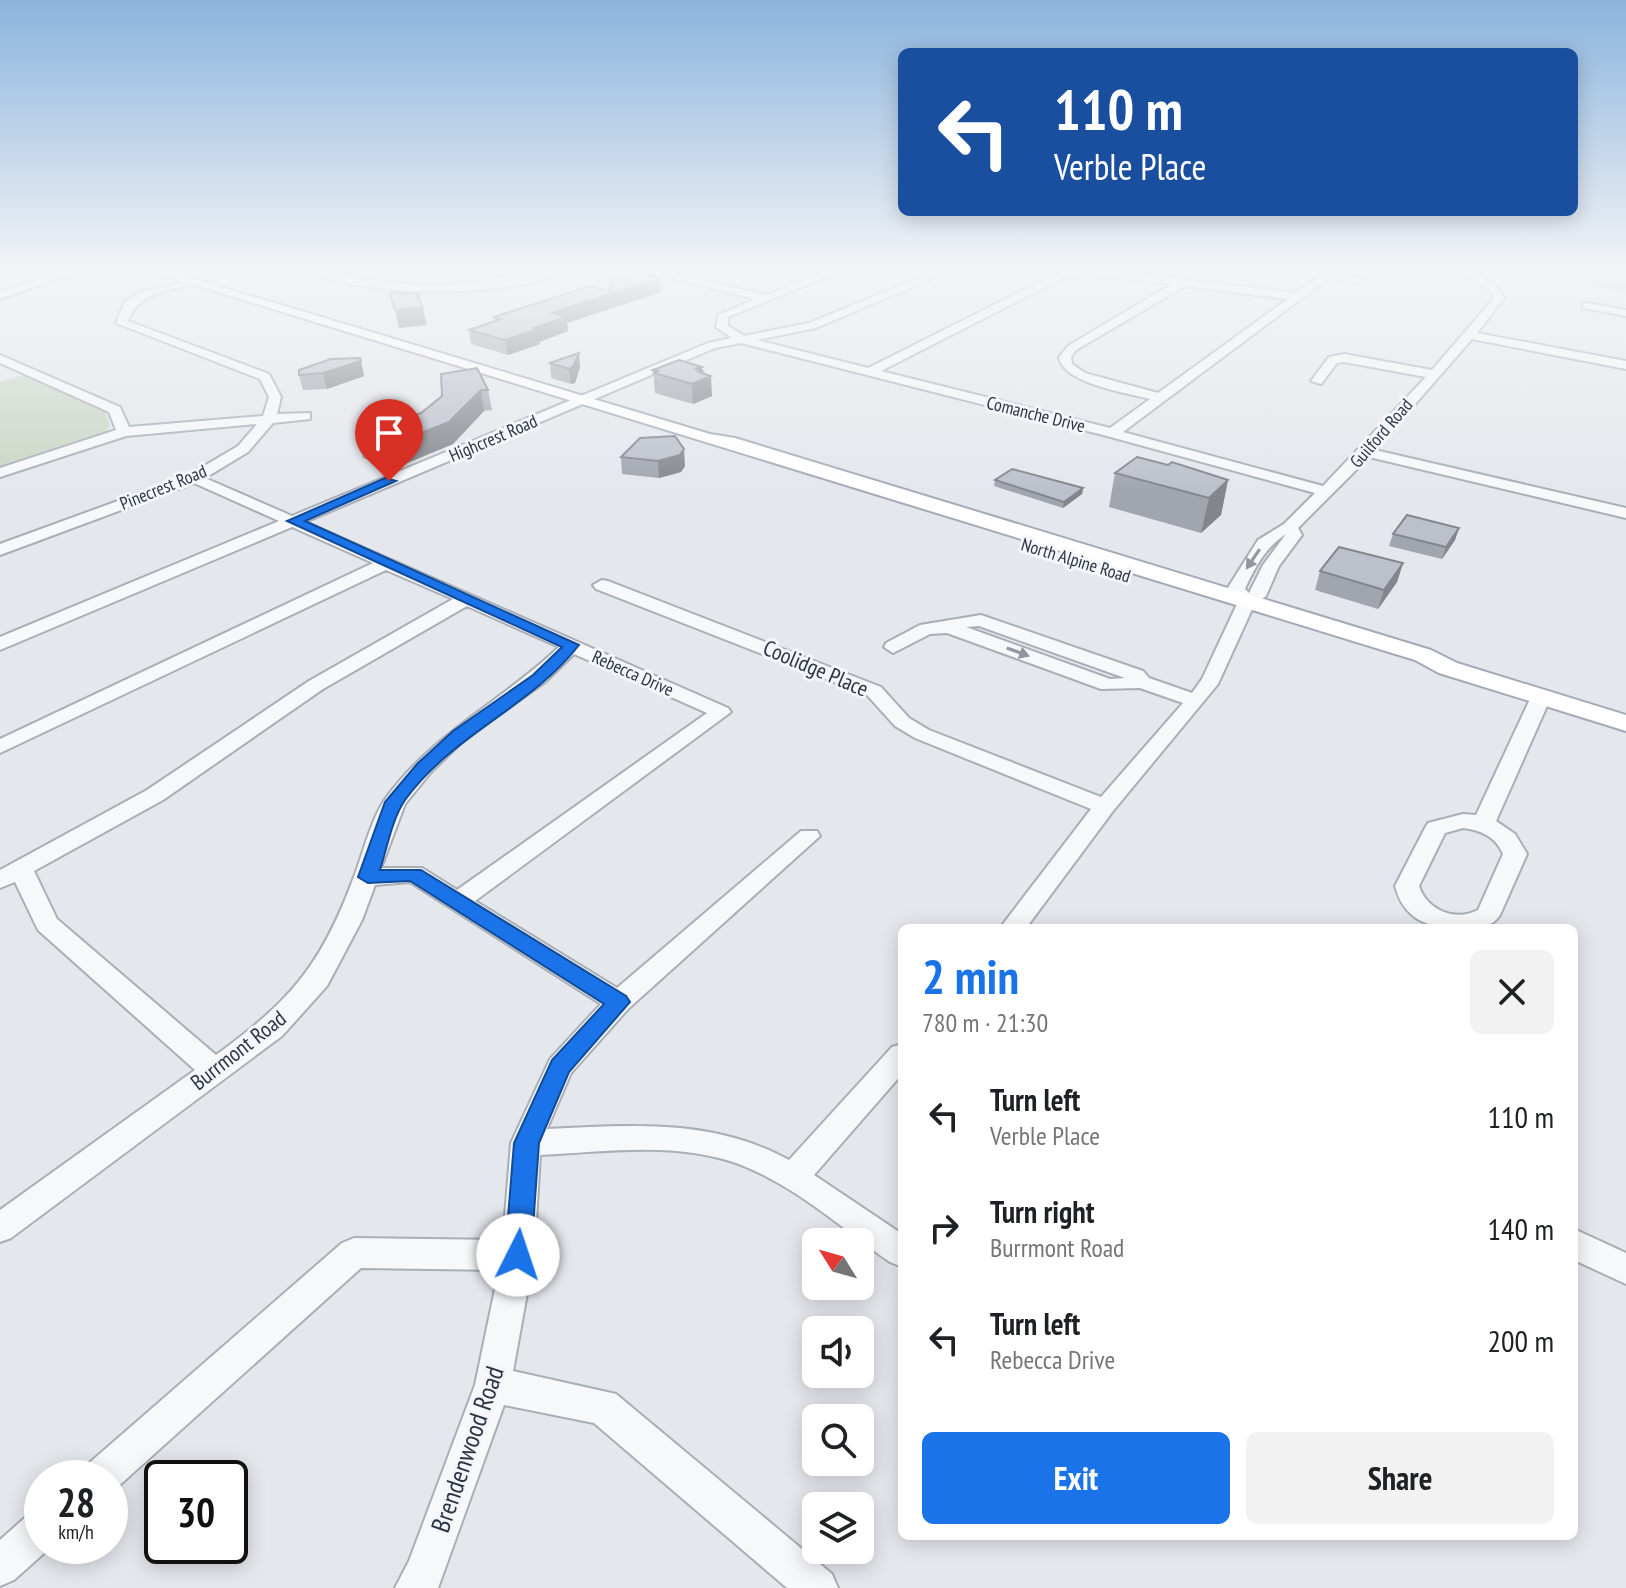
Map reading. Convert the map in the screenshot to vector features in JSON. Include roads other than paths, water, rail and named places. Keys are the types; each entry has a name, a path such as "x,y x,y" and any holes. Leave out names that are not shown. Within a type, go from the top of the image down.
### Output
{"main road":[{"name":"North Alpine Road","path":"398,344 708,439 819,469 1417,665 1448,668 1626,723"},
{"path":"610,389 607,395 610,401 626,414"}],"street":[{"path":"178,344 265,377 275,397 269,419"},
{"name":"Highcrest Road","path":"0,644 718,344"},
{"name":"Comanche Drive","path":"759,344 1112,433 1327,492"},
{"path":"869,372 924,344"},
{"path":"1079,344 1065,357 1066,365 1081,376 1160,398"},
{"path":"1112,433 1234,344"},
{"name":"Guilford Road","path":"1245,607 1257,596 1271,565 1294,535 1290,527 1366,452 1461,344"},
{"path":"1517,344 1626,365"},
{"path":"1317,381 1333,360 1344,358 1432,374"},
{"path":"0,359 115,410 124,432"},
{"path":"0,473 124,432 305,416"},
{"name":"Pinecrest Road","path":"0,550 194,478 243,449 269,419"},
{"path":"1366,452 1626,513"},
{"name":"Rebecca Drive","path":"194,478 721,712 458,901"},
{"path":"0,747 389,562"},
{"name":"Coolidge Place","path":"602,585 874,691 902,722 922,734 1105,806"},
{"path":"215,1070 47,924 10,874 155,795 316,685 468,598"},
{"path":"1016,924 1105,806 1196,701 1211,680 1245,607"},
{"path":"893,647 926,629 949,627 1108,685 1142,682 1196,701"},
{"name":"Burrmont Road","path":"0,1228 272,1029 318,979 350,920 394,802 423,767 459,734 538,678 572,645"},
{"path":"1483,824 1541,697"},
{"path":"1452,822 1483,824 1506,838 1515,854 1488,915 1480,921 1462,924 1419,909 1412,902 1407,886 1436,828 1452,822"},
{"name":"Brendenwood Road","path":"415,1588 424,1573 493,1385 518,1255 526,1143 560,1067 619,1002 809,836"},
{"path":"368,877 414,874 619,1002"},
{"path":"792,1178 898,1059"},
{"path":"526,1143 668,1139 730,1148 792,1178 898,1249"},
{"path":"1578,1246 1626,1269"},
{"path":"120,1460 354,1253 518,1255"},
{"path":"493,1385 603,1407 818,1588"},
{"path":"0,1566 24,1545"}]}
